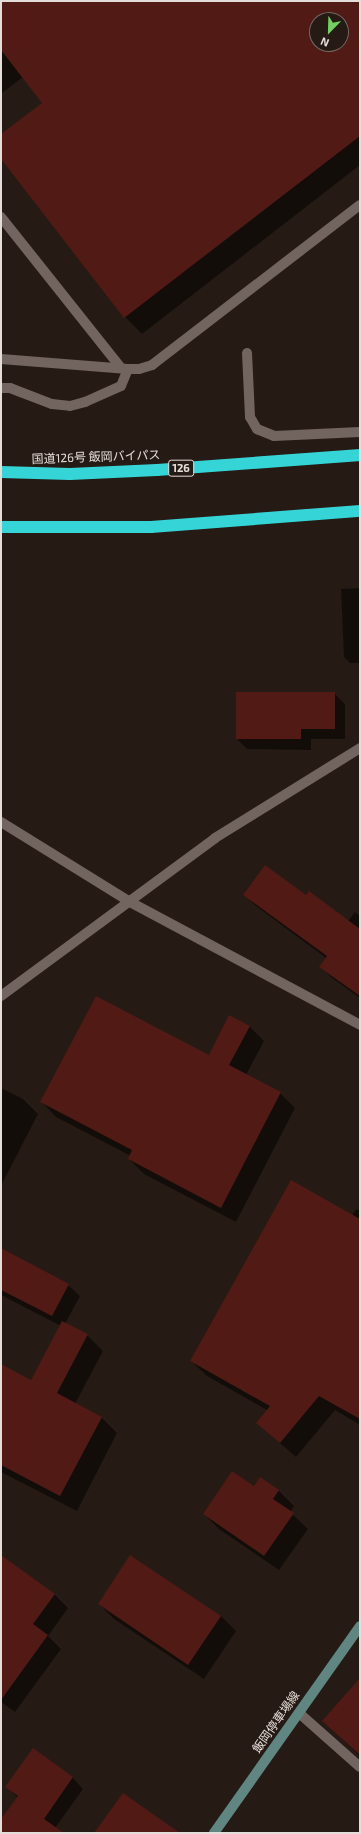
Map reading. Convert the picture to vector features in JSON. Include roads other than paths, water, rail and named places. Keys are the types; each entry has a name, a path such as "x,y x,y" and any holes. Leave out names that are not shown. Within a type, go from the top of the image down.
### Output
{"highway":[{"name":"国道126号 飯岡バイパス","path":"1,472 70,474 360,455"},
{"path":"1,526 151,527 360,511"}],"main road":[{"name":"飯岡停車場線","path":"214,1833 360,1626"}],"street":[{"path":"1,359 124,369 139,369 152,365 360,205"},
{"path":"1,217 124,369 121,386 85,402 70,406 52,404 17,390 1,388"},
{"path":"247,353 250,417 257,429 274,436 360,432"},
{"path":"1,996 215,838 360,748"},
{"path":"1,822 130,902 360,1026"},
{"path":"299,1713 360,1767"}]}
